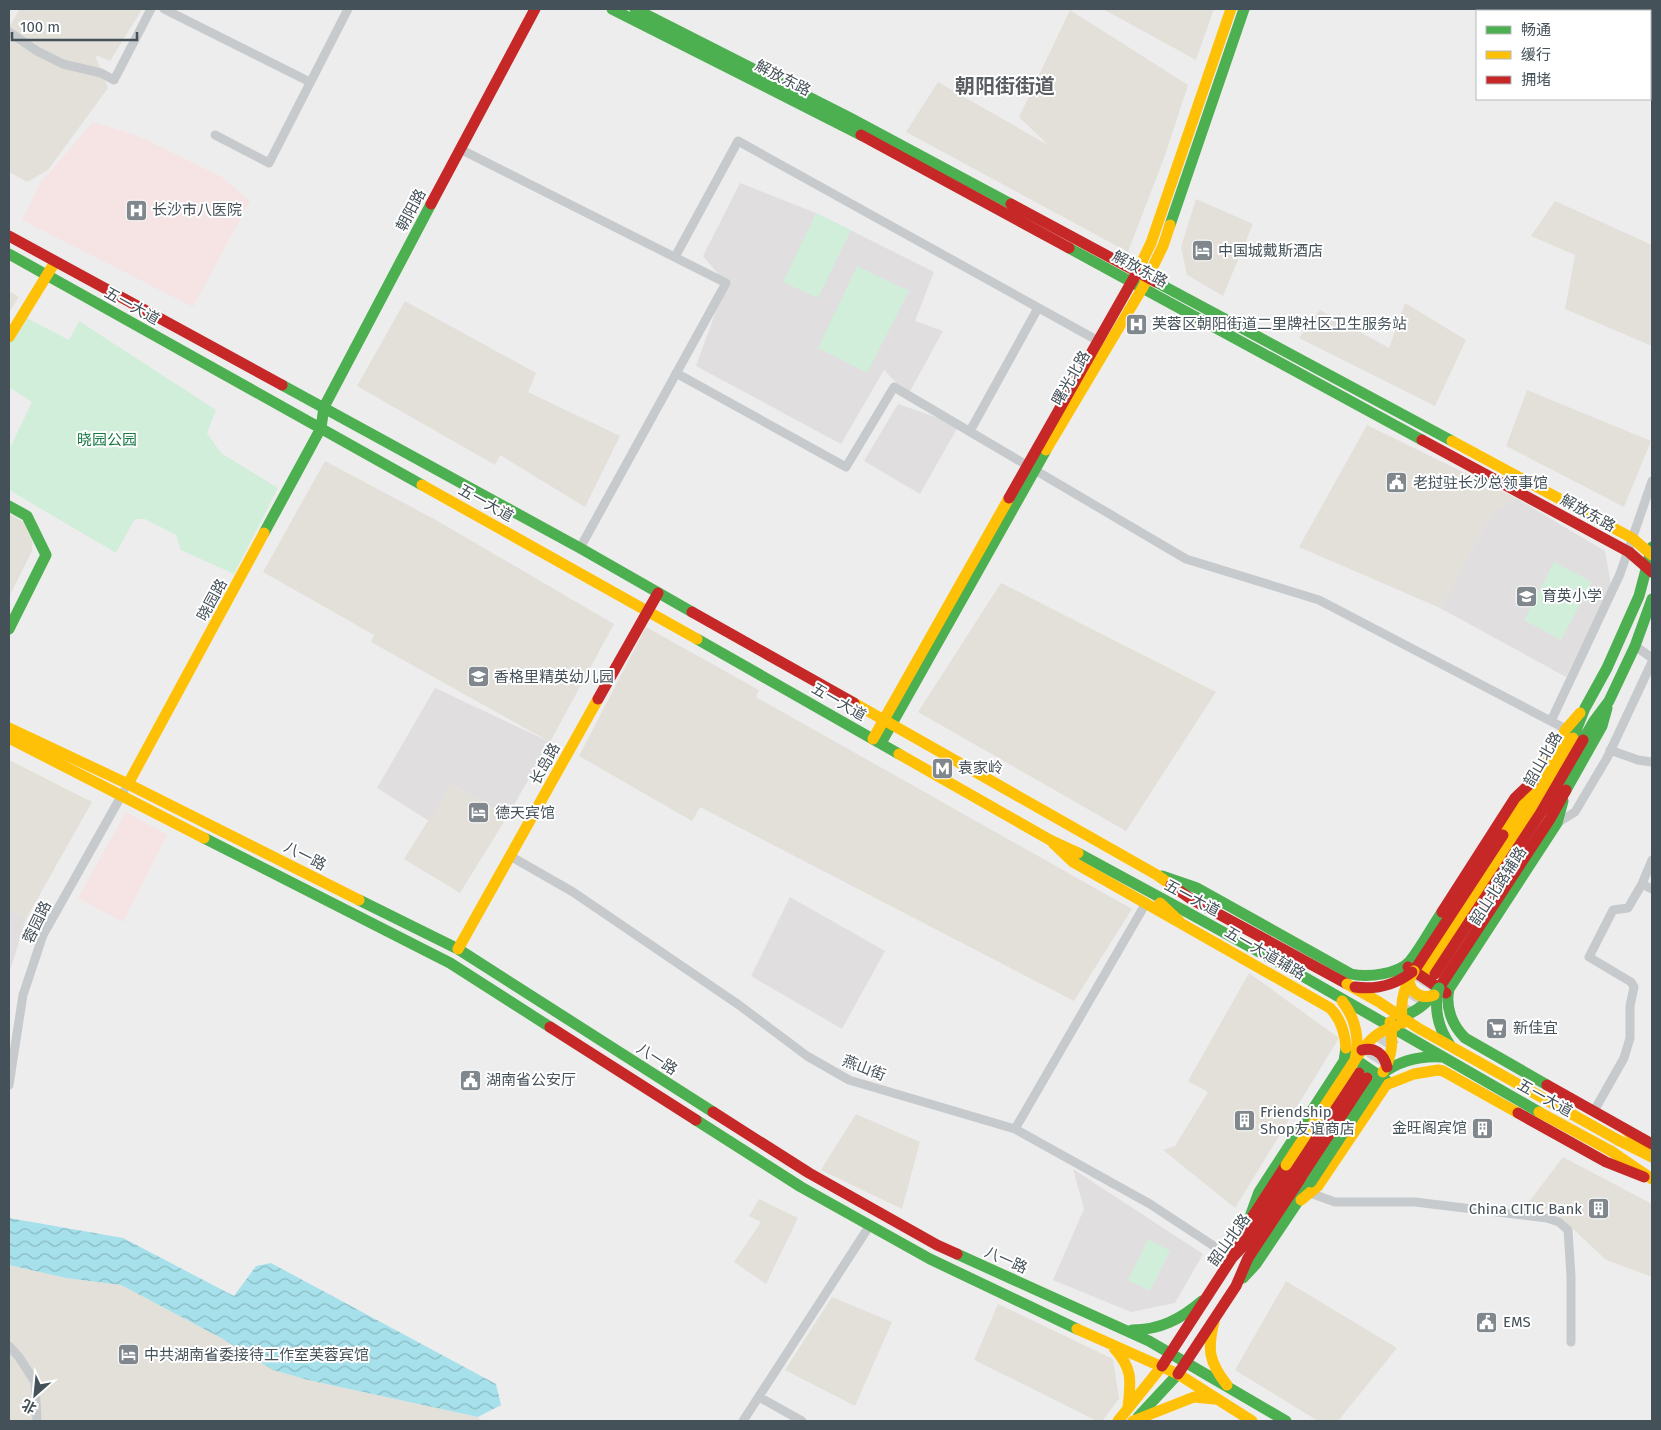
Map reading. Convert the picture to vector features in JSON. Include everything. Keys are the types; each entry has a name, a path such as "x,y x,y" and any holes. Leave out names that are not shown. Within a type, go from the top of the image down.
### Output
{"main road":[{"name":"朝阳路","path":"321,428 322,405 529,9"},
{"name":"朝阳路","path":"310,422 322,405 535,9"},
{"name":"解放东路","path":"612,9 1134,277"},
{"name":"解放东路","path":"635,9 850,118 1629,552 1649,570"},
{"name":"曙光北路","path":"877,741 1102,344 1151,243 1231,9"},
{"name":"曙光北路","path":"1102,344 1145,283 1163,246 1244,9"},
{"name":"五一大道","path":"9,236 322,405 580,548 1157,875 1191,899 1379,1002 1403,1022 1418,1028 1618,1140 1652,1157"},
{"name":"五一大道","path":"9,254 648,611 1050,840 1078,853 1147,898 1390,1024 1441,1063 1611,1152 1652,1180"},
{"path":"9,336 55,262"},
{"name":"解放东路","path":"1145,283 1632,538 1651,552"},
{"name":"晓园路","path":"128,784 321,428"},
{"path":"9,506 28,516 46,555 9,629"},
{"name":"韶山北路","path":"1651,552 1649,570 1639,596 1606,668 1585,708 1575,734 1532,808 1431,972 1540,814 1594,721 1609,701 1635,646 1652,599"},
{"name":"长岛路","path":"458,949 658,593"},
{"path":"1452,1047 1443,1034 1437,1013 1436,1001 1440,992 1553,821 1566,790 1602,726 1609,701"},
{"path":"1346,984 1360,988 1373,988 1403,979 1523,804 1566,729 1585,708"},
{"name":"八一路","path":"9,728 128,784 458,949 809,1173 937,1245 1121,1328 1171,1353 1234,1392 1286,1421"},
{"name":"八一路","path":"9,738 450,963 801,1187 930,1259 1111,1345 1178,1374 1252,1421"},
{"path":"1417,1044 1408,1033 1403,1022 1401,1002 1412,958 1515,798 1540,773"},
{"name":"五一大道辅路","path":"1157,875 1197,888 1358,977"},
{"name":"五一大道辅路","path":"1182,916 1330,1008 1338,1015"},
{"path":"1386,1074 1355,1055 1338,1015 1358,977 1366,977 1397,969 1409,971 1440,992 1448,1003 1460,1034 1652,1144"},
{"path":"1409,971 1409,986 1418,996 1426,998 1440,992"},
{"path":"1249,1222 1259,1192 1342,1066 1374,1034 1390,1024 1403,1022 1440,992"},
{"path":"1232,1258 1240,1236 1355,1055 1358,1042 1354,1022 1348,1008 1337,996"},
{"path":"1379,1002 1387,1012 1390,1024 1392,1054 1386,1074"},
{"path":"1441,1063 1460,1034"},
{"path":"1355,1055 1368,1048 1377,1051 1384,1058 1386,1074"},
{"path":"1236,1286 1256,1264 1295,1205 1310,1188 1392,1066 1406,1062 1429,1057 1606,1162 1652,1180"},
{"name":"韶山北路","path":"1118,1421 1162,1366 1232,1258 1247,1242 1363,1076 1248,1258 1236,1286 1186,1362 1178,1374 1140,1416 1133,1421"},
{"path":"1625,1129 1652,1153"},
{"path":"1121,1328 1150,1330 1170,1324 1184,1316 1209,1295"},
{"path":"1215,1318 1210,1339 1209,1353 1211,1362 1214,1369 1234,1392"},
{"path":"1111,1345 1126,1361 1130,1370 1128,1407"},
{"path":"1133,1421 1194,1397 1218,1400"}],"street":[{"path":"9,32 38,51 63,64 101,73 114,80 151,9"},
{"path":"164,9 310,82"},
{"path":"215,135 269,163 348,9"},
{"path":"675,257 738,141 1102,344"},
{"path":"460,149 726,283 580,548"},
{"path":"970,431 1038,308"},
{"path":"676,373 846,467 894,387 1186,559 1319,600 1566,729"},
{"path":"1551,721 1620,574 1652,481"},
{"path":"1553,821 1574,812 1610,750 1652,660 1635,646"},
{"path":"1610,750 1638,760 1652,762"},
{"name":"蓉园路","path":"9,1085 24,995 43,935 128,784"},
{"name":"燕山街","path":"510,856 573,892 739,1005 807,1056 849,1080 1015,1129 1150,1204 1232,1258"},
{"path":"1594,1111 1624,1058 1630,1038 1630,1006 1634,987 1632,982 1589,957 1613,910 1628,908 1642,884 1652,860"},
{"path":"1642,884 1652,889"},
{"path":"1015,1129 1147,898"},
{"path":"1310,1188 1335,1202 1415,1202 1547,1218 1559,1222 1568,1230 1571,1276 1571,1342"},
{"path":"743,1421 870,1226"},
{"path":"9,1346 19,1357 35,1382 37,1421"},
{"path":"759,1397 802,1421"}],"shaded area":[{"path":"20,9 137,9 141,11 110,61 95,55 108,88 48,170 27,182 9,172 9,27"},
{"path":"1103,9 1214,9 1196,60"},
{"path":"1070,10 1188,85 1164,158 1128,252 906,132 938,82 1048,145 1019,117"},
{"name":"长沙市八医院","path":"93,122 136,135 222,177 250,201 193,307 22,220 41,182"},
{"path":"740,183 816,213 934,272 915,321 943,331 908,395 884,370 841,444 696,366 726,283 703,256"},
{"path":"1196,199 1253,224 1223,296 1187,275 1181,247"},
{"path":"1555,201 1652,245 1652,346 1565,309 1575,255 1531,236"},
{"path":"9,291 19,297 9,312"},
{"path":"405,301 536,373 528,392 620,436 585,507 500,455 495,465 357,386"},
{"path":"1405,303 1466,340 1435,406 1299,338 1320,310 1389,348"},
{"path":"1527,390 1651,441 1624,507 1506,446"},
{"path":"898,404 959,425 920,494 864,461"},
{"path":"1367,425 1516,498 1492,513 1440,608 1299,547"},
{"path":"325,461 436,520 614,624 550,742 371,642 374,635 263,572"},
{"name":"育英小学","path":"1516,498 1605,551 1611,585 1566,677 1440,608 1492,513"},
{"path":"9,514 24,522 33,534 32,551 9,597"},
{"path":"1001,583 1216,692 1126,831 918,712"},
{"path":"646,627 759,690 756,697 1132,909 1074,1001 700,807 692,821 579,756"},
{"path":"435,688 550,742 507,817 451,784 429,821 377,788"},
{"path":"9,760 92,802 26,919 9,910"},
{"path":"451,784 507,817 460,893 404,859"},
{"path":"126,812 167,835 123,922 78,898"},
{"path":"790,897 885,951 842,1029 751,976"},
{"path":"9,910 26,919 9,974"},
{"name":"Friendship Shop友谊商店","path":"1249,973 1339,1038 1235,1208 1163,1150 1175,1146 1208,1092 1188,1081"},
{"path":"856,1114 920,1142 902,1209 821,1170"},
{"path":"1563,1157 1652,1204 1652,1277 1606,1260 1552,1209 1525,1207"},
{"path":"1073,1169 1203,1254 1175,1303 1131,1312 1053,1280 1084,1209"},
{"path":"759,1199 798,1218 766,1284 734,1262 761,1222 749,1216"},
{"name":"中共湖南省委接待工作室芙蓉宾馆","path":"9,1265 66,1278 121,1285 223,1339 273,1370 308,1380 478,1417 481,1421 9,1421"},
{"path":"1286,1281 1397,1348 1338,1421 1318,1421 1235,1370"},
{"path":"832,1297 892,1322 855,1406 785,1370"},
{"path":"998,1304 1113,1359 1119,1399 1102,1421 1097,1421 974,1360"}],"green space":[{"path":"816,213 851,230 818,298 783,282"},
{"path":"857,266 909,291 867,373 818,348"},
{"name":"晓园公园","path":"21,315 69,340 79,321 216,410 207,433 221,453 278,488 234,574 181,550 176,535 145,519 135,519 116,553 9,490 9,450 32,402 9,387 9,337"},
{"path":"1554,562 1592,582 1561,640 1524,620"},
{"path":"1148,1239 1170,1251 1150,1291 1128,1280"}],"water":[{"path":"9,1218 123,1238 234,1296 256,1266 271,1263 496,1384 501,1405 478,1417 308,1380 273,1370 223,1339 121,1285 66,1278 9,1265"}],"tunnel":[{"path":"1359,1073 1427,970"},
{"path":"1407,1018 1435,974"},
{"path":"1367,1078 1396,1035"}],"traffic: fast":[{"path":"612,9 861,135"},
{"path":"635,9 850,118 1011,204"},
{"path":"1170,225 1244,9"},
{"path":"264,533 321,428 324,407 431,204"},
{"path":"1069,248 1422,440"},
{"path":"9,254 422,485"},
{"path":"1156,282 1452,441"},
{"path":"282,385 580,548 692,612"},
{"path":"881,743 1046,450"},
{"path":"9,506 27,516 46,555 9,629"},
{"path":"1573,738 1585,708 1607,668 1639,596 1652,547"},
{"path":"1583,740 1609,701 1635,646 1652,599"},
{"path":"697,639 899,754"},
{"path":"1566,790 1602,726 1607,708"},
{"path":"1547,1085 1465,1038 1453,1022 1448,996 1449,989 1557,823 1563,801"},
{"path":"204,838 450,963 550,1027"},
{"path":"1078,853 1185,911"},
{"path":"1162,876 1197,888 1351,974 1358,975 1382,974 1405,965 1419,949 1442,912"},
{"path":"359,900 458,949 713,1112"},
{"path":"1185,911 1292,970 1539,1112"},
{"path":"1396,1019 1420,1007 1439,988"},
{"path":"1438,991 1438,1019 1450,1045"},
{"path":"1251,1214 1259,1192 1344,1061 1346,1048"},
{"path":"1349,1055 1387,1081"},
{"path":"1311,1182 1382,1074 1410,1060 1425,1057 1441,1057"},
{"path":"696,1120 801,1187 930,1259 1077,1329"},
{"path":"1243,1278 1256,1264 1311,1182"},
{"path":"957,1254 1149,1341 1286,1421"},
{"path":"1132,1330 1161,1326 1178,1318 1202,1301"},
{"path":"1138,1417 1178,1374"}],"traffic: slow":[{"path":"1135,276 1151,243 1231,9"},
{"path":"1046,450 1143,287 1163,246 1170,225"},
{"path":"9,337 55,262"},
{"path":"1452,441 1632,538 1652,555"},
{"path":"422,485 697,639"},
{"path":"873,739 1009,498"},
{"path":"128,784 264,533"},
{"path":"458,949 598,699"},
{"path":"854,703 1157,875 1171,885"},
{"path":"1503,835 1566,729 1580,713"},
{"path":"9,728 128,784 359,900"},
{"path":"9,738 204,838"},
{"path":"1427,970 1514,837 1573,738"},
{"path":"899,754 1050,840 1078,853"},
{"path":"1053,843 1073,862 1330,1008 1342,1026 1346,1048"},
{"path":"1160,903 1179,921"},
{"path":"1403,1023 1401,1009 1403,996 1414,971"},
{"path":"1409,978 1411,987 1417,994 1420,996 1434,995"},
{"path":"1347,984 1379,1002 1418,1028 1618,1140"},
{"path":"1286,1165 1355,1060 1356,1029 1351,1015 1342,1001"},
{"path":"1383,1072 1389,1060 1391,1048 1390,1022"},
{"path":"1357,1057 1374,1037 1396,1026"},
{"path":"1301,1200 1318,1186 1386,1085 1414,1074 1438,1070 1443,1071 1518,1113"},
{"path":"1539,1112 1611,1151"},
{"path":"1625,1129 1648,1149"},
{"path":"1618,1140 1652,1157"},
{"path":"1611,1151 1652,1179"},
{"path":"1214,1322 1210,1348 1211,1355 1216,1369 1227,1385"},
{"path":"1077,1329 1178,1374 1252,1421"},
{"path":"1114,1348 1128,1369 1130,1382 1128,1407"},
{"path":"1118,1421 1162,1366"},
{"path":"1133,1421 1194,1397 1214,1399"}],"traffic: jam":[{"path":"431,204 535,9"},
{"path":"861,135 1069,248"},
{"path":"1011,204 1156,282"},
{"path":"9,236 282,385"},
{"path":"1009,498 1135,276"},
{"path":"1422,440 1629,552 1652,572"},
{"path":"598,699 658,593"},
{"path":"692,612 854,703"},
{"path":"1435,974 1540,814 1583,740"},
{"path":"1442,912 1515,798 1534,780"},
{"path":"1439,988 1550,819 1566,790"},
{"path":"1414,971 1503,835"},
{"path":"1171,885 1191,899 1347,984"},
{"path":"1408,967 1446,993"},
{"path":"1355,987 1385,986 1412,972"},
{"path":"550,1027 696,1120"},
{"path":"1362,1050 1375,1051 1381,1055 1387,1067"},
{"path":"1162,1366 1232,1258 1247,1242 1359,1073"},
{"path":"1178,1374 1236,1286 1248,1258 1367,1078"},
{"path":"1547,1085 1652,1144"},
{"path":"713,1112 809,1173 937,1245 957,1254"},
{"path":"1518,1113 1606,1162 1644,1177"},
{"path":"1234,1252 1240,1236 1286,1165"}],"place":[{"name":"长沙市八医院","path":"136,210"},
{"name":"中国城戴斯酒店","path":"1202,251"},
{"name":"芙蓉区朝阳街道二里牌社区卫生服务站","path":"1136,324"},
{"name":"老挝驻长沙总领事馆","path":"1397,483"},
{"name":"育英小学","path":"1526,596"},
{"name":"香格里精英幼儿园","path":"478,677"},
{"name":"袁家岭","path":"942,768"},
{"name":"德天宾馆","path":"479,813"},
{"name":"新佳宜","path":"1497,1028"},
{"name":"湖南省公安厅","path":"470,1080"},
{"name":"Friendship Shop友谊商店","path":"1244,1121"},
{"name":"金旺阁宾馆","path":"1483,1128"},
{"name":"China CITIC Bank","path":"1598,1209"},
{"name":"EMS","path":"1487,1322"},
{"name":"中共湖南省委接待工作室芙蓉宾馆","path":"128,1355"}],"district":[{"name":"朝阳街街道","path":"1005,86"}]}
